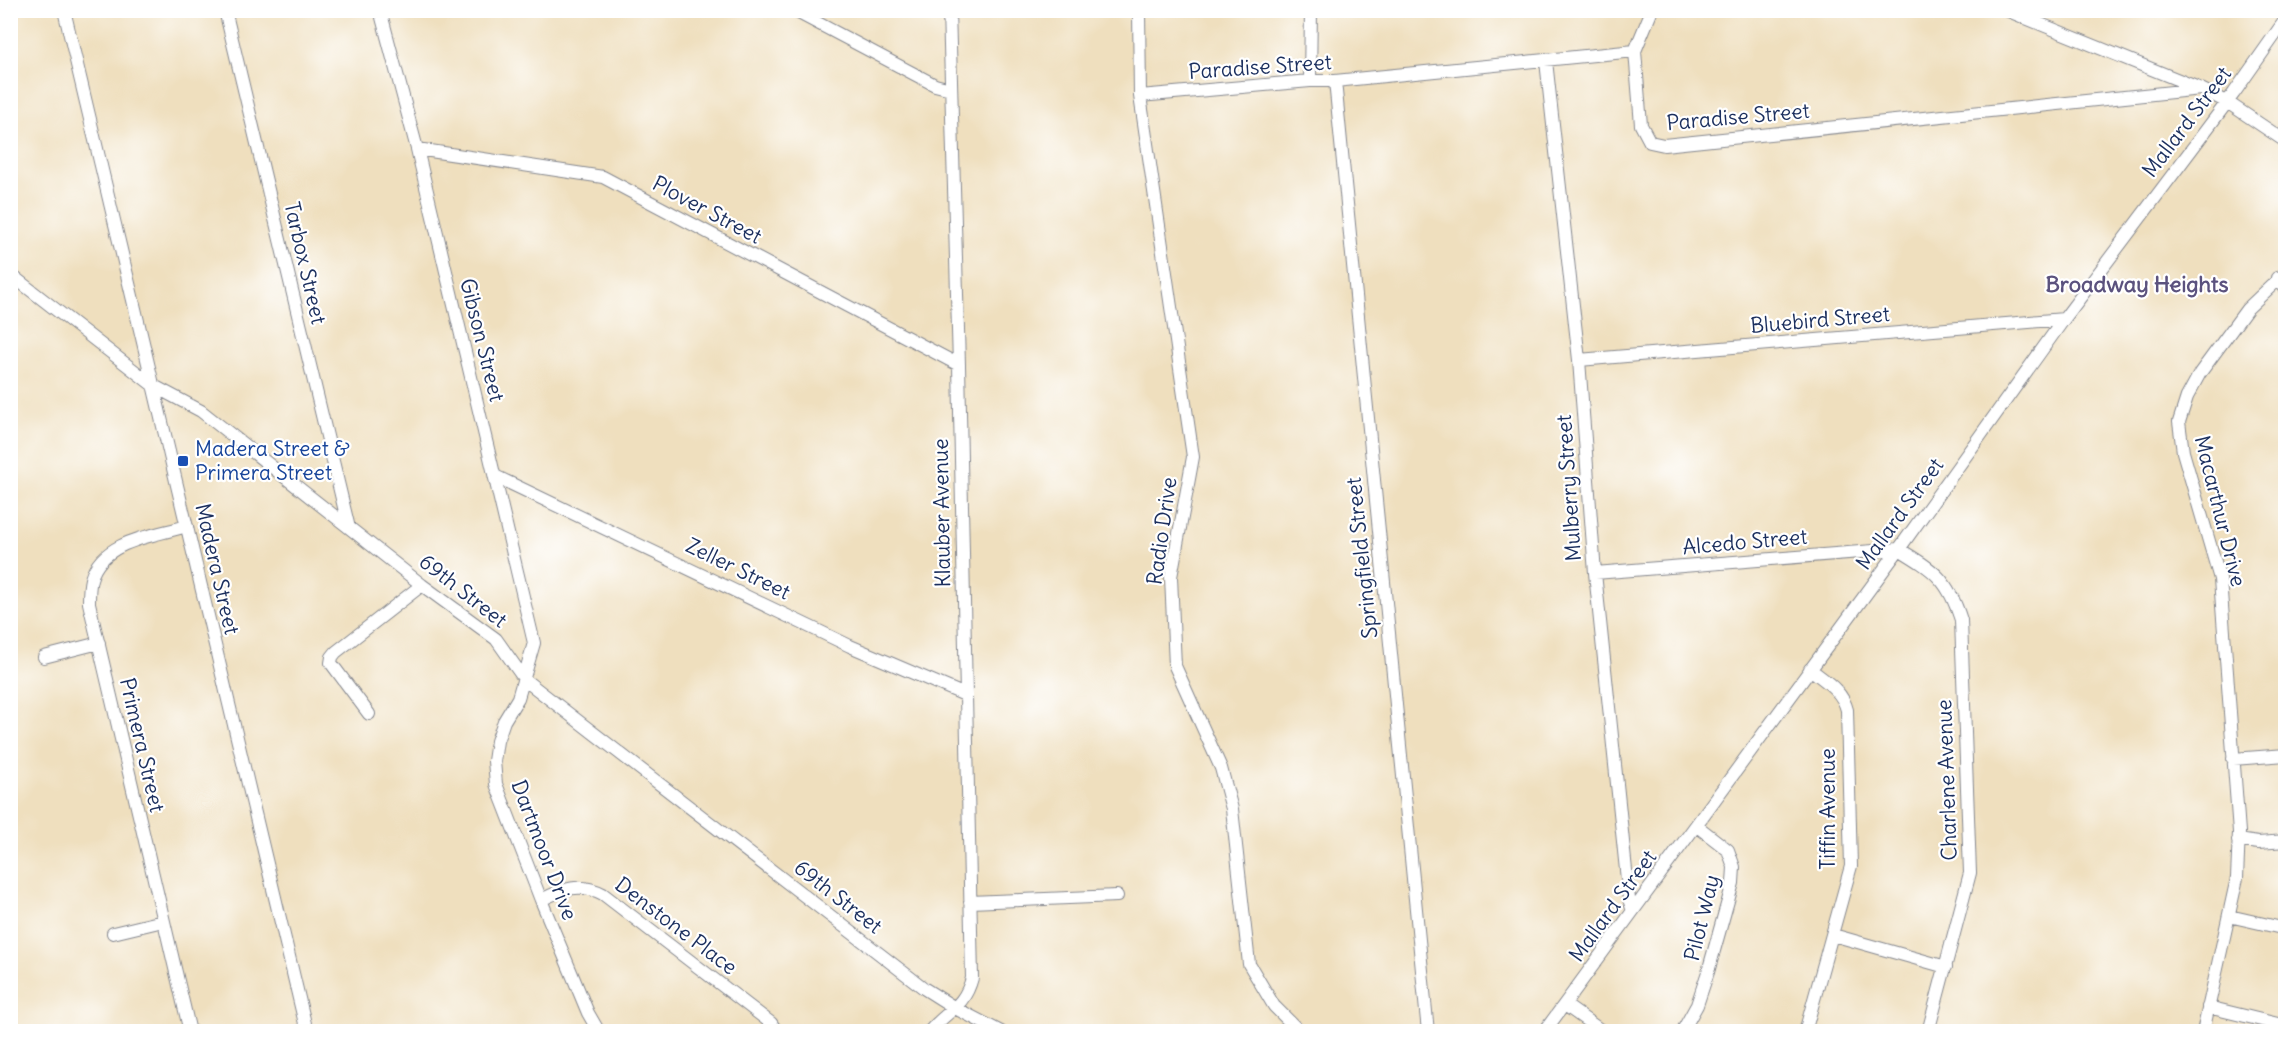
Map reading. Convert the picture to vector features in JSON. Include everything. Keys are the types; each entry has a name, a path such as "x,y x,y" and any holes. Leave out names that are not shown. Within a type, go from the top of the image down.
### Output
{"street":[{"name":"Madera Street","path":"64,10 307,1032"},
{"name":"Tarbox Street","path":"225,10 348,524"},
{"name":"Gibson Street","path":"380,10 417,149 534,643 525,680"},
{"path":"792,10 935,85 951,89"},
{"name":"Klauber Avenue","path":"929,1032 936,1022 955,1008 968,993 972,978 949,10"},
{"name":"Radio Drive","path":"1139,10 1140,96 1193,457 1171,577 1175,666 1221,768 1232,808 1249,964 1274,1006 1300,1032"},
{"path":"1310,81 1311,10"},
{"path":"1635,51 1652,10"},
{"path":"2006,10 2201,89 2227,102 2284,141"},
{"name":"Mallard Street","path":"1544,1032 2286,20"},
{"name":"Paradise Street","path":"1140,96 1546,62 1635,51 1641,125 1650,141 1664,145 2201,89"},
{"name":"Mulberry Street","path":"1546,62 1579,360 1595,573 1629,899 1633,911"},
{"name":"Springfield Street","path":"1335,81 1428,1032"},
{"name":"Plover Street","path":"417,149 603,177 959,366"},
{"name":"69th Street","path":"10,274 154,386 201,411 348,524 422,585 496,639 525,680 926,989 955,1008 1001,1032"},
{"path":"2282,275 2286,289"},
{"name":"Macarthur Drive","path":"2203,1032 2237,878 2238,840 2220,579 2182,452 2179,422 2187,397 2200,373 2247,309 2282,275"},
{"name":"Bluebird Street","path":"1579,360 2064,320"},
{"name":"Zeller Street","path":"495,476 850,645 965,696"},
{"name":"Primera Street","path":"187,526 119,546 105,556 91,581 89,603 190,1032"},
{"name":"Alcedo Street","path":"1595,573 1899,549"},
{"name":"Charlene Avenue","path":"1899,549 1928,567 1938,577 1953,595 1961,620 1970,873 1928,1032"},
{"path":"369,714 331,663 332,657 422,585"},
{"path":"44,657 99,643"},
{"name":"Tiffin Avenue","path":"1805,1032 1851,866 1845,700 1838,690 1810,669"},
{"name":"Dartmoor Drive","path":"525,680 500,731 495,751 494,773 498,795 588,1012 599,1032"},
{"path":"2233,759 2286,755"},
{"name":"Pilot Way","path":"1682,1032 1697,1005 1733,883 1734,867 1728,850 1697,826"},
{"path":"2238,840 2258,843 2286,841"},
{"name":"Denstone Place","path":"541,900 562,890 577,887 591,888 603,894 771,1023 777,1032"},
{"path":"970,902 1117,896"},
{"path":"2229,916 2286,929"},
{"path":"113,933 163,921"},
{"path":"1833,935 1946,967"},
{"path":"1565,1005 1603,1032"},
{"path":"2208,1007 2286,1026"},
{"path":"10,1027 13,1032"}],"place":[{"name":"Madera Street & Primera Street","path":"183,461"}],"district":[{"name":"Broadway Heights","path":"2137,284"}]}
